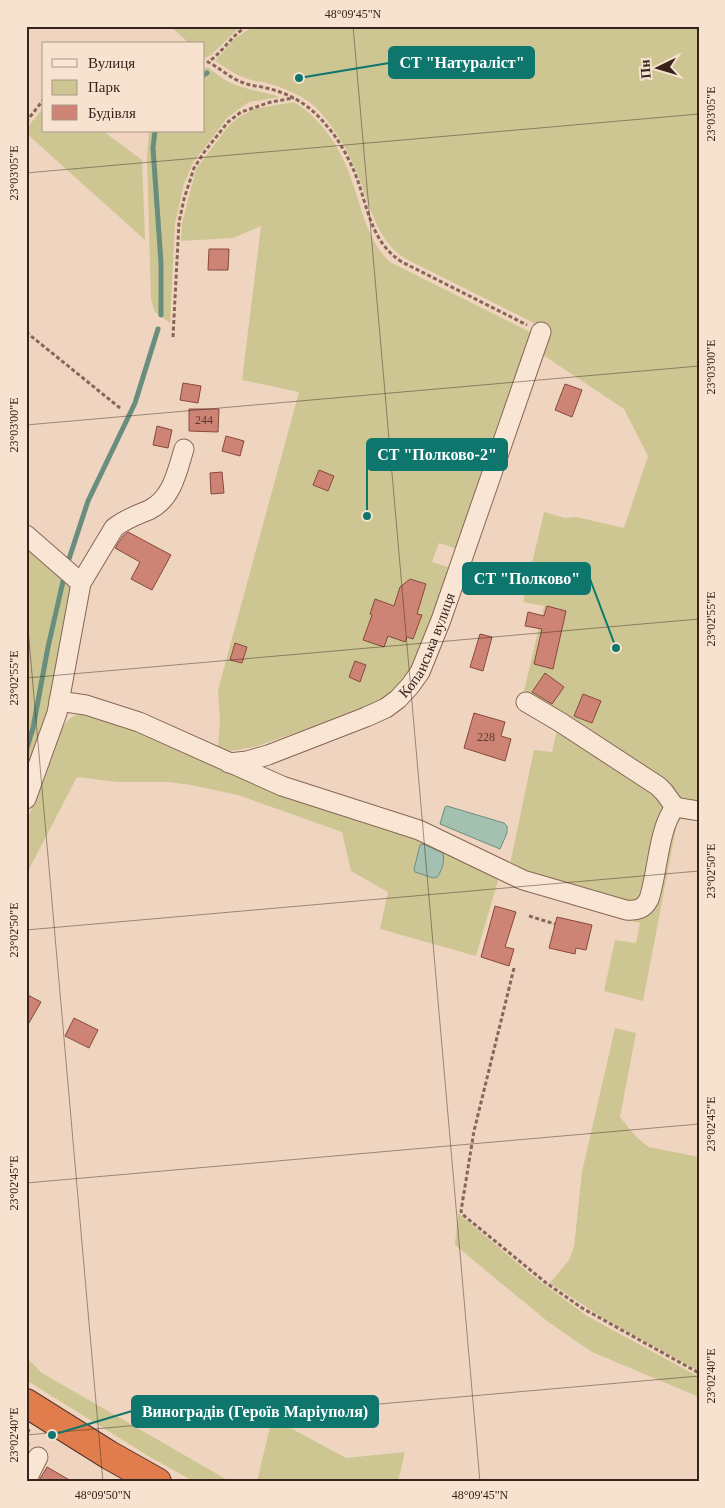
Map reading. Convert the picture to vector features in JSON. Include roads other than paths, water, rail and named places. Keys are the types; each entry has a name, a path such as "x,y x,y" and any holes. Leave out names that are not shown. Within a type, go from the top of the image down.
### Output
{"highway":[{"path":"33,1408 156,1482"}],"street":[{"name":"Копанська вулиця","path":"229,763 247,761 268,755 366,717 386,708 410,686 420,672 441,620 541,332"},
{"path":"26,799 47,743 59,701 81,583 114,528 121,522 151,509 165,498 176,476 184,449"},
{"path":"26,535 81,583"},
{"path":"59,701 86,705 139,722 293,790 426,833 523,880 626,910 634,911 646,904 651,892 665,829 675,808"},
{"path":"526,702 658,786 675,808 699,812"},
{"path":"26,1481 38,1457"}],"waterway":[{"path":"155,132 153,148 161,263 161,315"},
{"path":"68,562 88,501 135,403 158,329"},
{"path":"26,751 33,728 48,647 64,577"}],"place":[{"name":"СТ \"Натураліст\"","path":"299,78"},
{"name":"СТ \"Полково-2\"","path":"367,516"},
{"name":"СТ \"Полково\"","path":"616,648"},
{"name":"Виноградів (Героїв Маріуполя)","path":"52,1435"}]}
